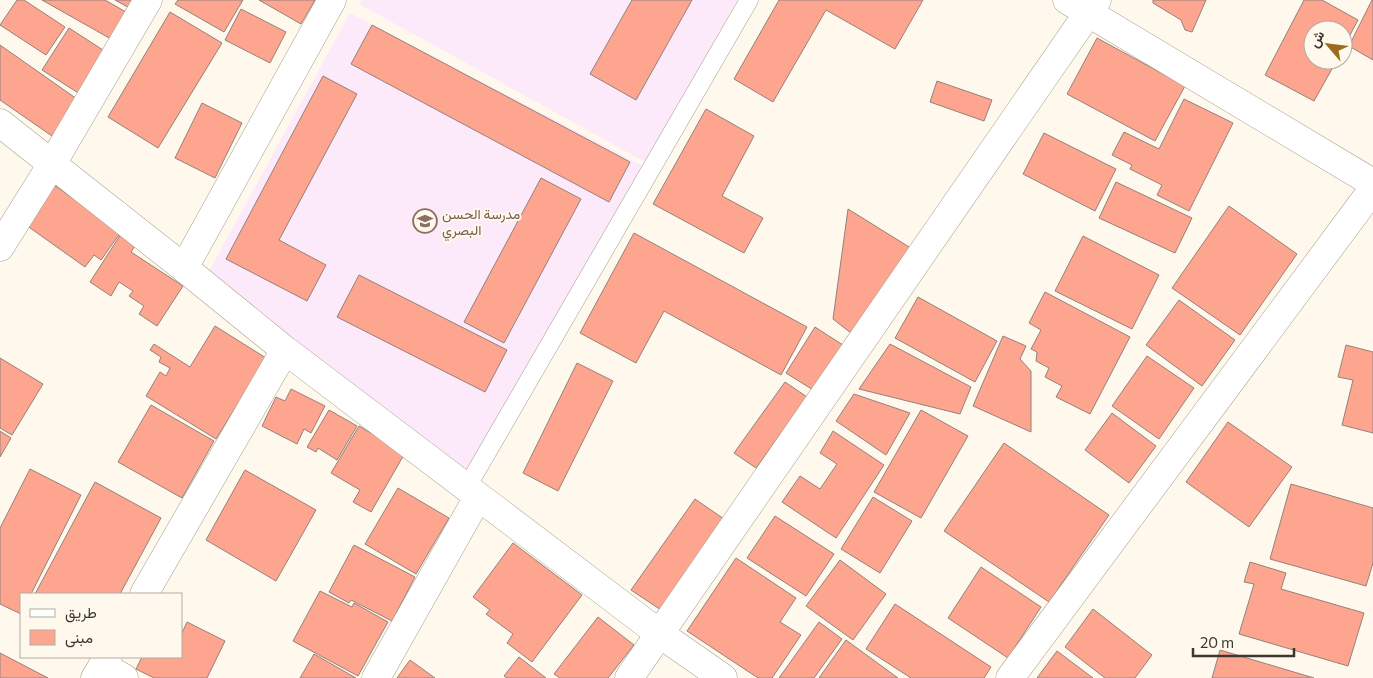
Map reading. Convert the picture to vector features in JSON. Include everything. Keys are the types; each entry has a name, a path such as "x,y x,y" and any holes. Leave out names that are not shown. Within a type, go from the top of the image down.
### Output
{"street":[{"path":"0,248 52,164 148,0"},
{"path":"184,268 332,0"},
{"path":"629,678 1084,4 1373,183"},
{"path":"0,123 286,350 660,634 723,678"},
{"path":"1010,678 1373,189"},
{"path":"145,593 286,350"},
{"path":"376,678 473,492"}],"lane":[{"path":"473,492 749,0"}],"shaded area":[{"path":"362,0 737,0 647,163 359,4"},
{"name":"مدرسة الحسن البصري","path":"350,13 645,167 466,477 207,275"}],"building":[{"path":"17,0 24,0 65,27 46,55 0,25"},
{"path":"42,0 105,0 126,12 111,39"},
{"path":"115,0 136,0 131,9"},
{"path":"178,0 243,0 224,32 175,4"},
{"path":"259,0 315,0 301,24"},
{"path":"632,0 692,0 636,100 590,74"},
{"path":"779,0 923,0 895,49 826,10 773,102 734,79"},
{"path":"1153,0 1206,0 1192,32 1185,30 1181,20 1153,3"},
{"path":"1304,0 1322,0 1358,20 1353,29 1353,20 1303,20 1303,70 1331,70 1314,101 1265,75"},
{"path":"1373,0 1373,60 1353,48 1353,38"},
{"path":"241,9 286,32 270,63 225,40"},
{"path":"170,12 222,43 158,148 108,117"},
{"path":"372,25 630,162 609,202 351,64"},
{"path":"69,28 106,52 80,94 42,70"},
{"path":"1097,38 1185,86 1155,141 1067,94"},
{"path":"0,45 77,99 52,136 0,100"},
{"path":"323,76 357,94 279,240 326,265 307,301 226,259"},
{"path":"937,81 992,100 984,121 930,102"},
{"path":"1184,99 1233,123 1189,211 1157,195 1162,185 1130,169 1132,165 1112,155 1124,132 1159,149"},
{"path":"202,103 242,123 215,178 175,158"},
{"path":"706,109 754,136 722,196 763,218 744,253 653,204"},
{"path":"1044,133 1116,169 1095,211 1023,174"},
{"path":"541,178 581,199 504,343 464,322"},
{"path":"1116,182 1192,218 1175,253 1099,218"},
{"path":"54,185 121,232 101,260 94,255 85,267 26,225"},
{"path":"1229,206 1297,254 1240,335 1172,288"},
{"path":"848,209 914,250 856,337 833,319"},
{"path":"634,233 807,327 781,375 664,311 636,363 580,333"},
{"path":"121,234 136,244 131,252 183,286 157,326 139,314 144,306 129,296 133,291 119,282 111,296 90,282"},
{"path":"1083,236 1159,275 1132,329 1055,291"},
{"path":"359,275 507,350 485,392 337,317"},
{"path":"1045,292 1130,337 1090,414 1056,397 1062,386 1045,377 1049,368 1036,361 1037,352 1031,349 1041,330 1029,323"},
{"path":"918,297 997,341 975,382 895,338"},
{"path":"1179,300 1235,340 1202,386 1146,345"},
{"path":"215,326 266,358 216,439 146,396 160,372 166,376 170,368 159,362 161,357 150,350 154,344 190,367"},
{"path":"815,327 846,347 818,393 786,373"},
{"path":"1003,336 1026,346 1020,359 1031,371 1031,432 973,406"},
{"path":"890,344 971,387 960,414 859,389"},
{"path":"1346,345 1373,352 1373,433 1342,425 1353,380 1338,377"},
{"path":"1147,356 1194,388 1159,439 1112,406"},
{"path":"0,358 43,384 12,435 0,428"},
{"path":"577,363 613,381 558,491 523,473"},
{"path":"785,382 807,397 756,468 734,453"},
{"path":"291,389 325,406 311,433 304,429 297,444 262,426 276,397 285,401"},
{"path":"854,394 910,413 886,455 836,421"},
{"path":"151,405 214,441 182,498 118,462"},
{"path":"329,410 357,426 337,460 318,448 316,452 307,447"},
{"path":"921,410 968,436 921,518 874,492"},
{"path":"1112,413 1156,446 1129,483 1085,450"},
{"path":"1228,422 1292,467 1249,527 1186,482"},
{"path":"359,426 405,453 371,512 353,502 360,490 331,473"},
{"path":"0,431 11,438 0,457"},
{"path":"833,431 884,465 836,538 782,502 800,476 820,489 837,464 820,453"},
{"path":"1004,443 1109,515 1049,602 944,531"},
{"path":"30,469 81,495 32,593 20,593 20,614 0,604 0,528"},
{"path":"245,470 316,510 276,581 206,540"},
{"path":"95,482 161,518 121,593 36,593"},
{"path":"1291,484 1373,508 1373,563 1366,586 1270,559"},
{"path":"398,488 449,518 416,574 365,544"},
{"path":"873,497 912,521 880,573 841,549"},
{"path":"695,499 724,519 661,610 631,590"},
{"path":"775,516 834,554 806,596 747,558"},
{"path":"513,543 582,595 532,662 507,643 513,634 486,614 490,610 473,597"},
{"path":"354,545 415,577 392,621 351,600 349,603 329,592"},
{"path":"736,558 796,598 780,622 801,635 772,678 758,678 687,631"},
{"path":"840,560 886,594 853,640 806,606"},
{"path":"1250,562 1286,573 1281,589 1364,613 1348,666 1239,634 1254,584 1244,582"},
{"path":"981,567 1041,607 1008,658 948,618"},
{"path":"320,591 352,607 354,603 388,622 358,676 293,641"},
{"path":"895,604 991,667 984,678 911,678 866,649"},
{"path":"1093,609 1152,655 1135,678 1105,678 1065,647"},
{"path":"598,617 634,645 608,678 560,678 554,674"},
{"path":"187,622 225,641 207,678 154,678 136,669 142,658 182,658 182,633"},
{"path":"819,622 842,639 814,678 779,678"},
{"path":"846,640 898,678 819,678"},
{"path":"1220,650 1314,678 1212,678"},
{"path":"1057,651 1093,678 1037,678"},
{"path":"0,653 48,678 0,678"},
{"path":"314,654 356,678 300,678"},
{"path":"519,657 546,678 507,678 504,676"},
{"path":"410,660 435,678 397,678"}],"place":[{"name":"مدرسة الحسن البصري","path":"425,221"}]}
